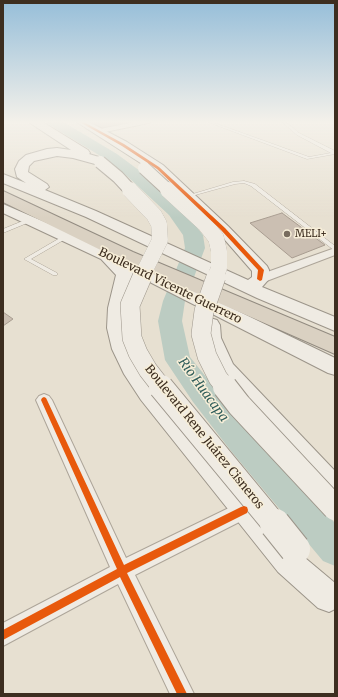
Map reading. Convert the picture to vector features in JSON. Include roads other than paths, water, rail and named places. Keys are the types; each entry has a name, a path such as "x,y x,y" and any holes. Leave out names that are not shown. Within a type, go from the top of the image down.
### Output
{"highway":[{"name":"Boulevard Vicente Guerrero","path":"3,190 125,252"},
{"name":"Boulevard Vicente Guerrero","path":"3,196 38,218 237,295 335,336"},
{"path":"38,218 62,235"},
{"name":"Boulevard Vicente Guerrero","path":"237,295 335,346"}],"main road":[{"path":"46,154 30,158 23,164 21,169 22,174 28,179 91,214"},
{"path":"70,154 98,161"},
{"name":"Boulevard Rene Juárez Cisneros","path":"86,154 118,177 154,215 159,224 160,240 135,291 130,305 132,338 138,353 148,370 168,397 295,549 332,601"},
{"path":"124,154 144,168 190,210 216,238 219,251 219,268 204,311 201,334 207,356 218,378 239,406 335,508"},
{"path":"133,154 158,168 223,229 260,270 237,295 221,316 214,318 210,325 211,338 218,356 226,370 335,489"},
{"name":"Boulevard Vicente Guerrero","path":"3,178 91,214 125,252"},
{"name":"Boulevard Vicente Guerrero","path":"3,208 38,218"},
{"name":"Boulevard Vicente Guerrero","path":"62,235 125,252"},
{"path":"125,252 125,274 117,308 117,328 122,349 130,368 149,394 288,562 332,601"},
{"name":"Boulevard Vicente Guerrero","path":"237,295 335,324"},
{"name":"Boulevard Vicente Guerrero","path":"237,295 335,367"}],"street":[{"path":"237,295 335,250"},
{"path":"44,400 122,571 182,694"},
{"path":"3,635 122,571 244,510"}],"lane":[{"path":"297,154 309,158 332,154"},
{"path":"188,196 244,182 253,185 335,250"},
{"path":"3,231 38,218"},
{"path":"55,274 27,259 62,235"}],"waterway":[{"name":"Río Huacapa","path":"106,154 134,174 175,211 193,235 195,248 174,301 170,321 178,360 241,442 335,549"}],"place":[{"name":"MELI+","path":"287,234"}]}
